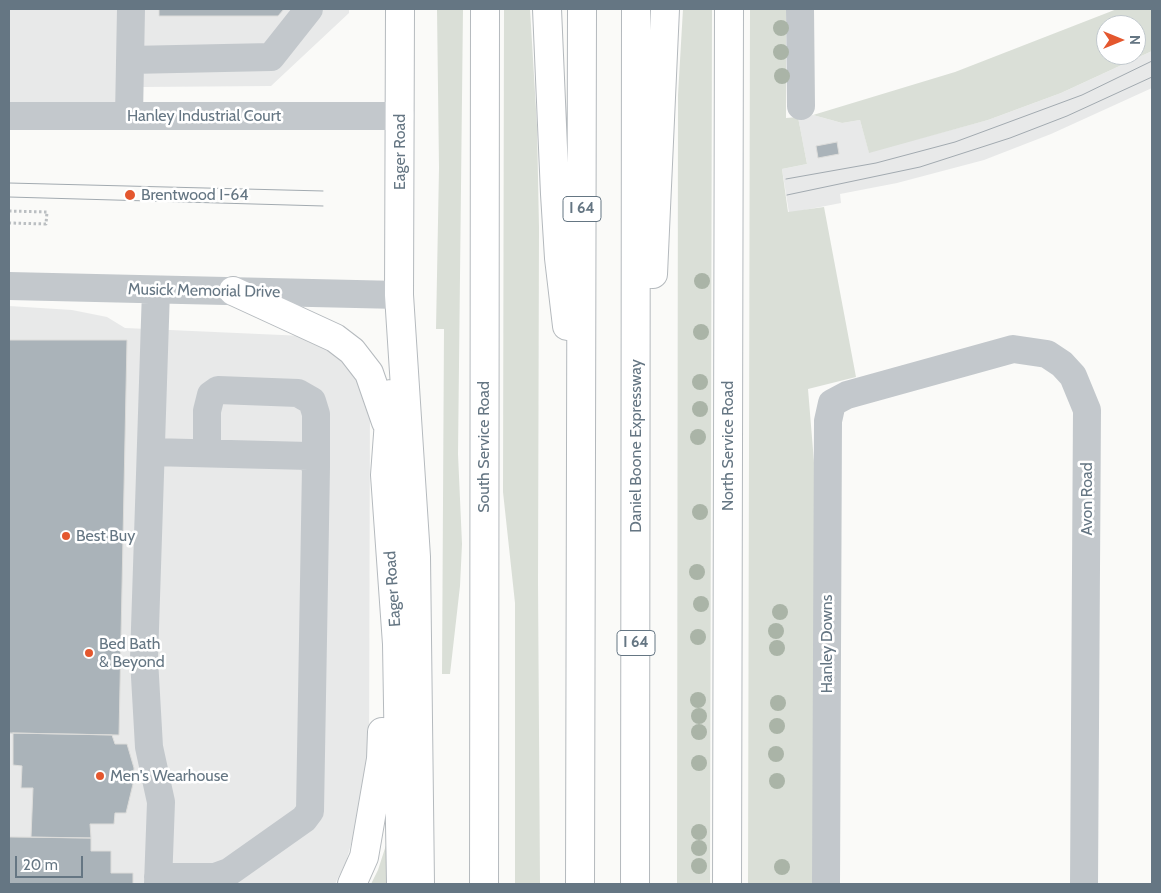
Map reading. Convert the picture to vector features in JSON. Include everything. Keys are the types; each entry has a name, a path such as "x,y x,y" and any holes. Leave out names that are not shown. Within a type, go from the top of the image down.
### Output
{"main road":[{"name":"Eager Road","path":"400,9 399,295 385,475 397,644 401,884"},
{"name":"South Service Road","path":"484,884 485,9"},
{"path":"547,9 559,258 568,331 582,409"},
{"name":"I 64","path":"580,884 582,9"},
{"name":"Daniel Boone Expressway","path":"635,884 636,9"},
{"path":"637,402 650,316 657,219 665,9"},
{"name":"North Service Road","path":"727,884 729,9"},
{"path":"233,291 335,338 352,351 370,373 389,428"},
{"name":"Eager Road","path":"399,295 416,557 420,884"},
{"path":"352,884 364,857 382,759 385,475"}],"street":[{"path":"129,116 131,9"},
{"path":"130,60 271,57 309,9"},
{"path":"800,9 800,106"},
{"name":"Hanley Industrial Court","path":"9,116 400,116"},
{"name":"Musick Memorial Drive","path":"9,286 399,295"},
{"path":"156,290 144,659 149,747 161,802 158,881 215,877 229,872 304,819 310,811 316,467 316,414 312,401 298,393 218,390 210,395 207,411 207,453"},
{"name":"Avon Road","path":"832,403 847,394 1013,349 1047,354 1073,376 1087,410 1084,884"},
{"name":"Hanley Downs","path":"826,884 828,421 832,403"},
{"path":"151,452 309,456 316,467"}],"path":[{"path":"9,211 47,212 46,224 9,223"}],"shaded area":[{"path":"9,9 349,9 349,13 271,86 143,87 143,106 9,105"},
{"path":"437,9 463,9 458,454 462,544 460,586 450,674 442,674 444,329 436,329 439,168"},
{"path":"504,9 530,9 537,126 539,228 538,582 540,884 515,884 515,603 503,492"},
{"path":"683,9 712,9 710,884 677,884 678,95"},
{"path":"750,9 786,9 786,118 798,117 807,164 782,169 788,212 824,207 856,377 808,389 814,462 814,884 748,884"},
{"path":"1117,9 1152,9 1152,51 1146,54 1146,15 1102,15"},
{"path":"1096,17 1096,65 1122,65 1061,93 988,120 869,153 860,120 842,123 813,115 955,72"},
{"path":"1152,51 1152,88 1051,134 984,160 897,183 840,194 841,203 789,213 782,169 807,164 798,117 813,115 842,123 860,120 869,152 988,120 1061,93 1122,65 1146,65 1146,54"},
{"path":"9,306 72,310 107,317 125,328 304,336 345,359 370,395 369,760 361,808 346,862 335,884 9,884"},
{"path":"387,842 395,884 371,884 378,870"}],"building":[{"path":"159,9 284,9 278,16 159,16"},
{"path":"837,142 839,154 818,158 816,146"},
{"name":"Best Buy","path":"9,340 127,340 119,735 9,733"},
{"path":"13,733 112,735 115,744 127,744 134,768 133,784 126,813 115,813 114,824 90,824 91,838 31,837 33,788 21,788 22,766 13,765"},
{"path":"9,837 91,838 91,851 111,851 111,873 133,873 133,884 9,884"}],"tram line":[{"path":"786,179 876,163 955,142 1082,95 1152,61"},
{"path":"787,195 920,167 1010,138 1067,116 1152,77"},
{"path":"9,183 323,191"},
{"path":"9,197 323,206"}],"place":[{"name":"Brentwood I-64","path":"130,195"},
{"name":"Best Buy","path":"66,536"},
{"name":"Bed Bath & Beyond","path":"89,653"},
{"name":"Men's Wearhouse","path":"100,776"}]}
